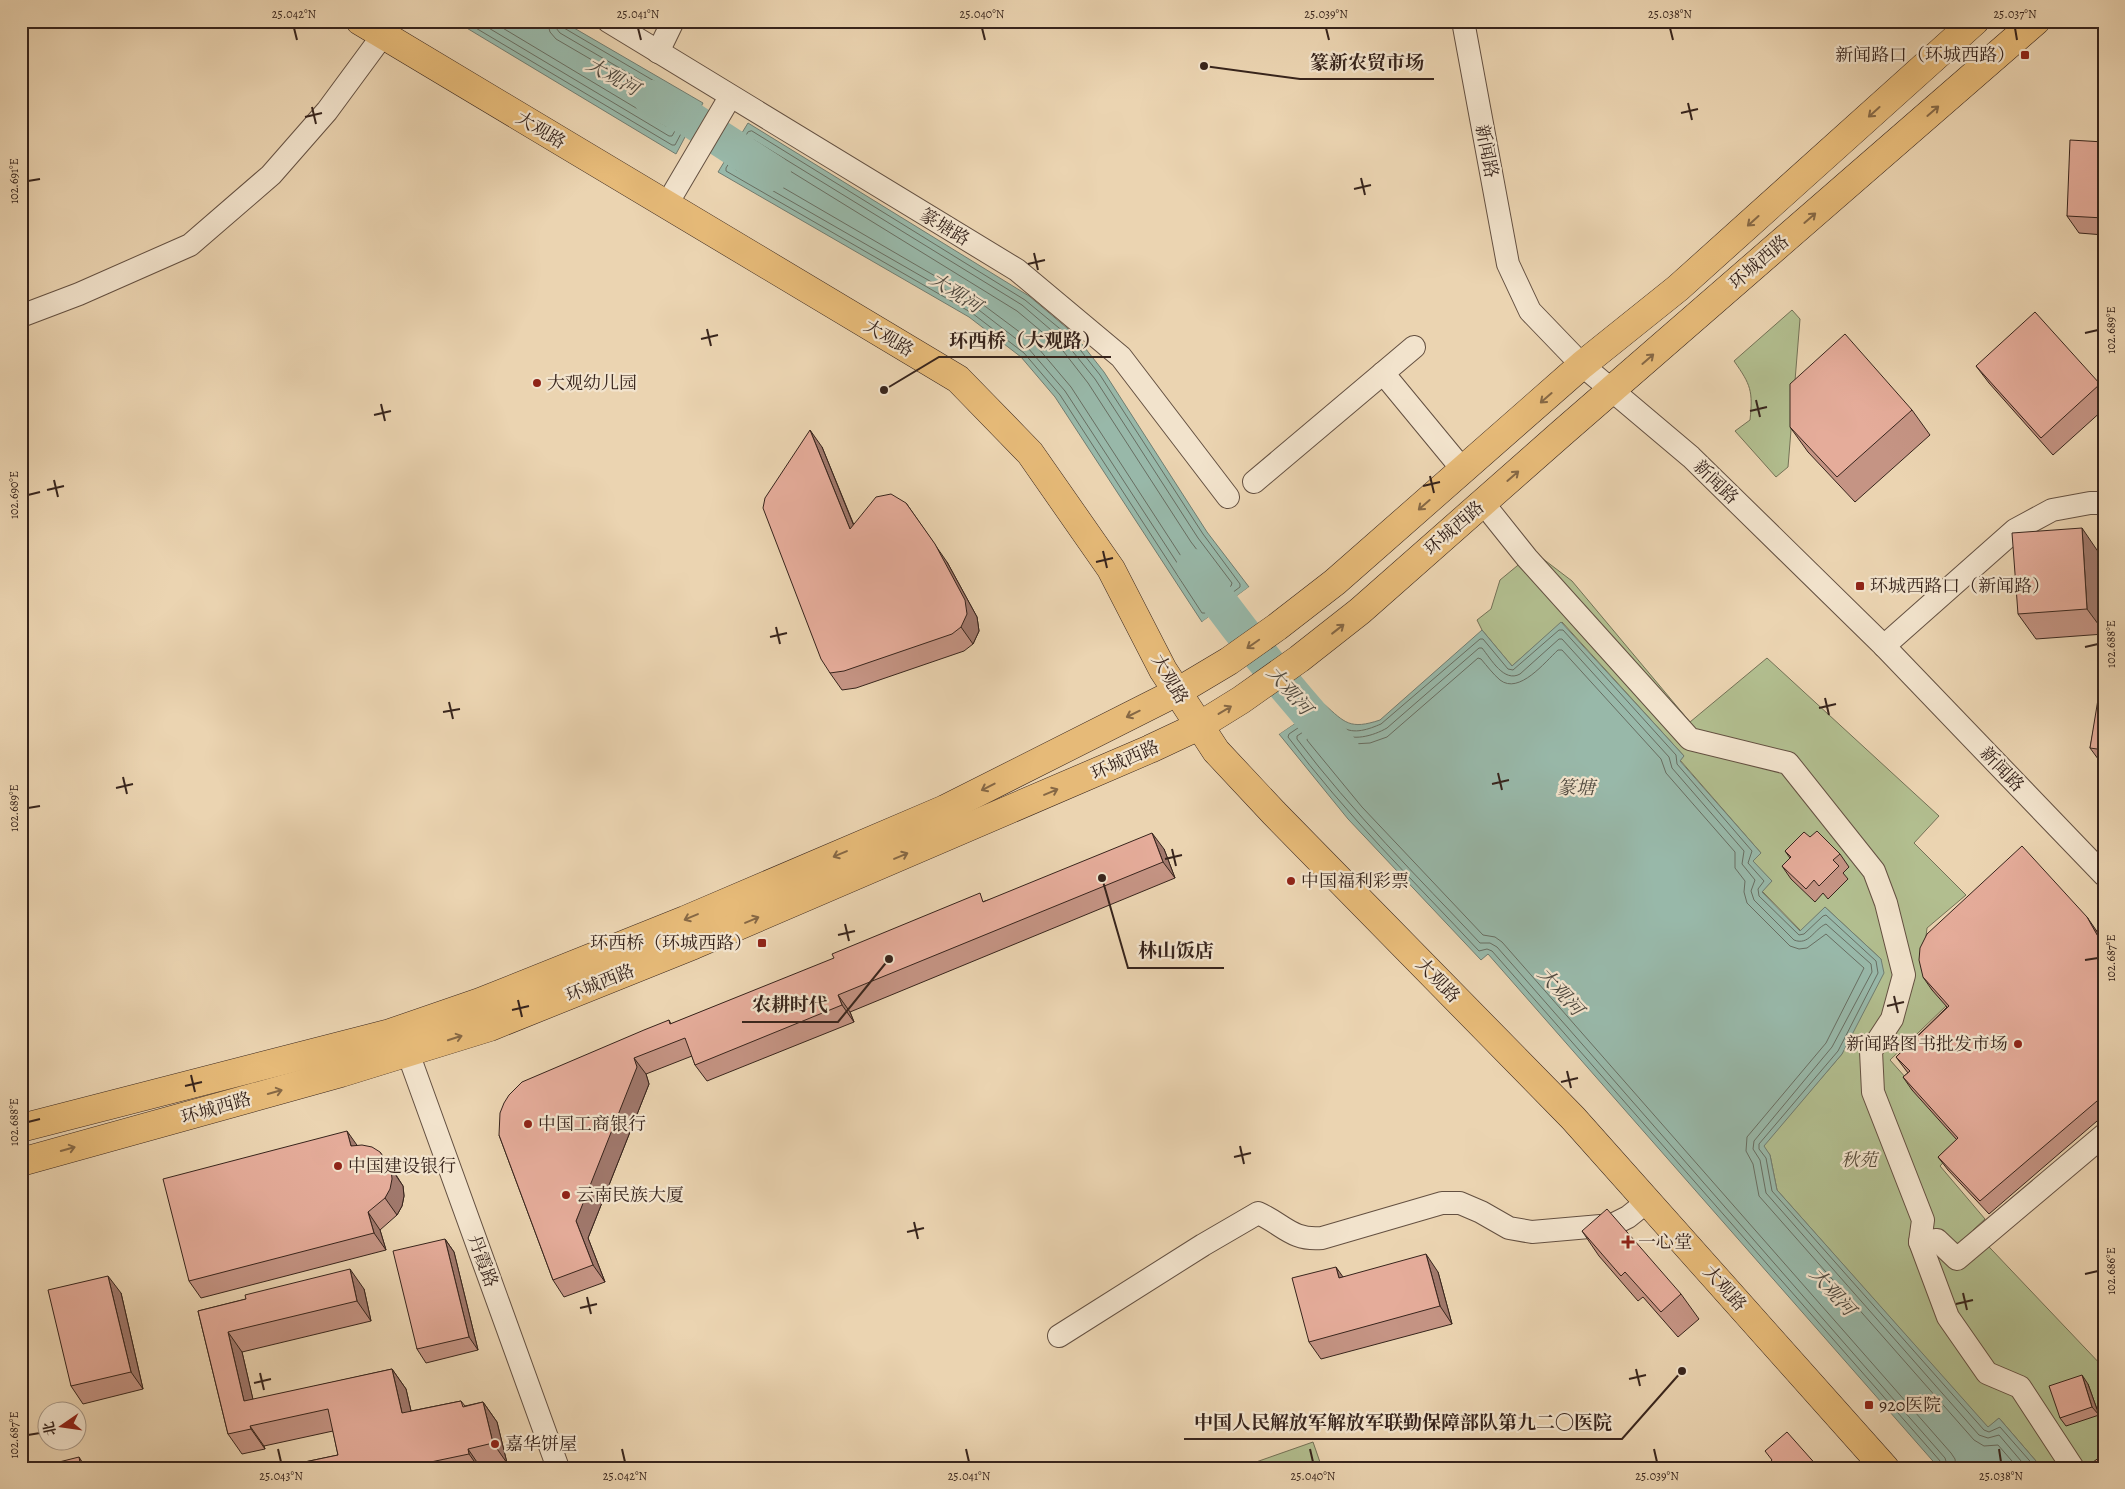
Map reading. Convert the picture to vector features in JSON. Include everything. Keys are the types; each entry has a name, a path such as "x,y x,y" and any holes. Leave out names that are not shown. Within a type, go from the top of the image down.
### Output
{"main road":[{"name":"环城西路","path":"21,1128 390,1034 480,1002 685,920 945,809 1177,692 1229,661 1335,582 1582,365 1678,288 1975,21"},
{"name":"环城西路","path":"21,1162 408,1054 490,1027 694,945 1150,750 1199,726 1251,693 1299,659 1360,611 2036,21"},
{"name":"大观路","path":"371,28 958,379 1030,453 1111,569 1163,670 1216,751 1240,779 1573,1118 1885,1468"}],"street":[{"name":"篆塘路","path":"608,21 1017,270 1121,357 1228,497"},
{"path":"658,52 673,21"},
{"name":"新闻路","path":"1463,21 1508,264 1530,311 1582,365 1692,457 1884,646 2104,875"},
{"path":"21,316 79,294 190,245 271,175 327,111 371,28"},
{"path":"667,204 730,97"},
{"path":"1254,482 1414,347"},
{"path":"1383,373 1463,470"},
{"path":"1482,503 1527,558 1690,739 1788,763 1874,872 1886,903 1904,975 1892,1019 1870,1051 1873,1092 1923,1220 1920,1242 1948,1316 1986,1373 2020,1387 2073,1468"},
{"path":"1884,646 2015,530 2052,510 2104,503"},
{"name":"丹霞路","path":"408,1054 558,1468"},
{"path":"1920,1242 1937,1240 1957,1259 2104,1135"},
{"path":"1059,1336 1204,1244 1258,1214 1297,1236 1310,1239 1322,1238 1442,1203 1460,1203 1481,1212 1509,1228 1532,1232 1612,1225 1628,1217 1648,1201"}],"green space":[{"path":"1792,310 1800,319 1788,467 1776,477 1735,431 1750,420 1751,395 1744,376 1734,361"},
{"name":"秋苑","path":"1534,552 1572,581 1690,722 1767,658 1939,816 1914,843 1966,895 1927,928 1922,970 1947,1005 1890,1060 1963,1142 1940,1166 1985,1219 1973,1230 2104,1368 2104,1468 2042,1468 1999,1418 1988,1428 1777,1190 1770,1155 1763,1146 1842,1054 1881,959 1825,907 1801,931 1762,891 1772,881 1752,861 1761,853 1680,760 1684,756 1562,622 1512,666 1482,630 1477,620 1491,609 1500,580"},
{"path":"1313,1442 1322,1468 1239,1468"}],"water":[{"path":"455,21 562,21 703,103 676,154"},
{"path":"748,123 1029,296 1074,334 1104,372 1207,532 1249,587 1202,622 1055,397 1021,357 969,317 718,172"},
{"name":"篆塘","path":"1561,622 1684,756 1680,761 1761,853 1753,861 1772,881 1762,892 1800,931 1825,907 1881,959 1884,973 1842,1054 1764,1146 1770,1155 1777,1190 1988,1427 1999,1418 2042,1468 1939,1468 1488,954 1481,960 1348,819 1279,734 1324,704 1337,716 1349,723 1362,724 1380,720 1482,630 1512,666"}],"pier":[{"path":"1249,587 1250,589 1204,624 1202,622"},
{"path":"1323,702 1326,702 1279,734 1278,732"}],"building":[{"path":"2070,140 2104,142 2104,218 2067,216"},
{"path":"2035,312 2100,384 2041,438 1976,366"},
{"path":"1845,334 1912,410 1837,477 1790,427 1790,384"},
{"path":"810,430 850,529 876,497 891,494 906,503 935,544 965,600 967,614 961,627 952,634 844,671 830,673 821,659 763,508 765,498"},
{"path":"2082,528 2087,609 2018,614 2012,533"},
{"path":"2102,675 2104,675 2104,750 2090,748"},
{"path":"1817,831 1840,854 1833,860 1839,866 1819,886 1814,880 1806,889 1782,866 1791,857 1785,851 1804,832 1810,837"},
{"path":"1152,833 1163,862 838,995 842,1005 695,1065 685,1038 634,1058 637,1067 576,1221 593,1265 553,1280 499,1135 500,1113 504,1103 522,1082 669,1020 670,1024 834,958 832,954 980,893 983,902"},
{"name":"新闻路图书批发市场","path":"2022,846 2087,917 2104,949 2104,1095 1980,1201 1938,1157 1958,1138 1903,1077 1910,1071 1896,1057 1949,1006 1923,977 1919,960 1920,948 1927,934"},
{"path":"347,1131 351,1146 362,1145 372,1147 380,1152 391,1169 390,1189 385,1198 368,1212 374,1233 189,1281 163,1179"},
{"path":"1607,1209 1681,1294 1661,1312 1625,1272 1621,1276 1582,1231"},
{"path":"445,1239 469,1337 417,1349 393,1251"},
{"path":"1426,1254 1440,1306 1309,1342 1292,1278 1336,1267 1339,1278"},
{"path":"350,1269 357,1301 228,1332 244,1401 392,1369 402,1413 461,1401 463,1407 483,1402 493,1443 468,1449 469,1454 402,1468 276,1468 338,1455 328,1409 250,1426 251,1429 228,1434 198,1311 246,1299 245,1295"},
{"path":"108,1276 131,1372 71,1386 48,1290"},
{"path":"2082,1375 2092,1407 2060,1418 2049,1386"},
{"path":"1787,1432 1819,1468 1771,1468 1768,1465 1772,1460 1765,1451"},
{"path":"2104,1454 2104,1468 2085,1468"},
{"path":"79,1457 81,1468 35,1468"}],"waterway":[{"name":"大观河","path":"651,98 693,121 773,173"},
{"name":"大观河","path":"1194,567 1265,661 1342,751"}],"place":[{"name":"新闻路口（环城西路）","path":"2025,55"},
{"name":"篆新农贸市场","path":"1204,66"},
{"name":"大观幼儿园","path":"537,383"},
{"name":"环西桥（大观路）","path":"884,390"},
{"name":"环城西路口（新闻路）","path":"1860,586"},
{"name":"林山饭店","path":"1102,878"},
{"name":"中国福利彩票","path":"1291,881"},
{"name":"环西桥（环城西路）","path":"762,943"},
{"name":"农耕时代","path":"889,959"},
{"name":"新闻路图书批发市场","path":"2018,1044"},
{"name":"中国工商银行","path":"528,1124"},
{"name":"中国建设银行","path":"338,1166"},
{"name":"云南民族大厦","path":"566,1195"},
{"name":"一心堂","path":"1628,1242"},
{"name":"中国人民解放军解放军联勤保障部队第九二〇医院","path":"1682,1371"},
{"name":"920医院","path":"1869,1405"},
{"name":"嘉华饼屋","path":"495,1444"}]}
